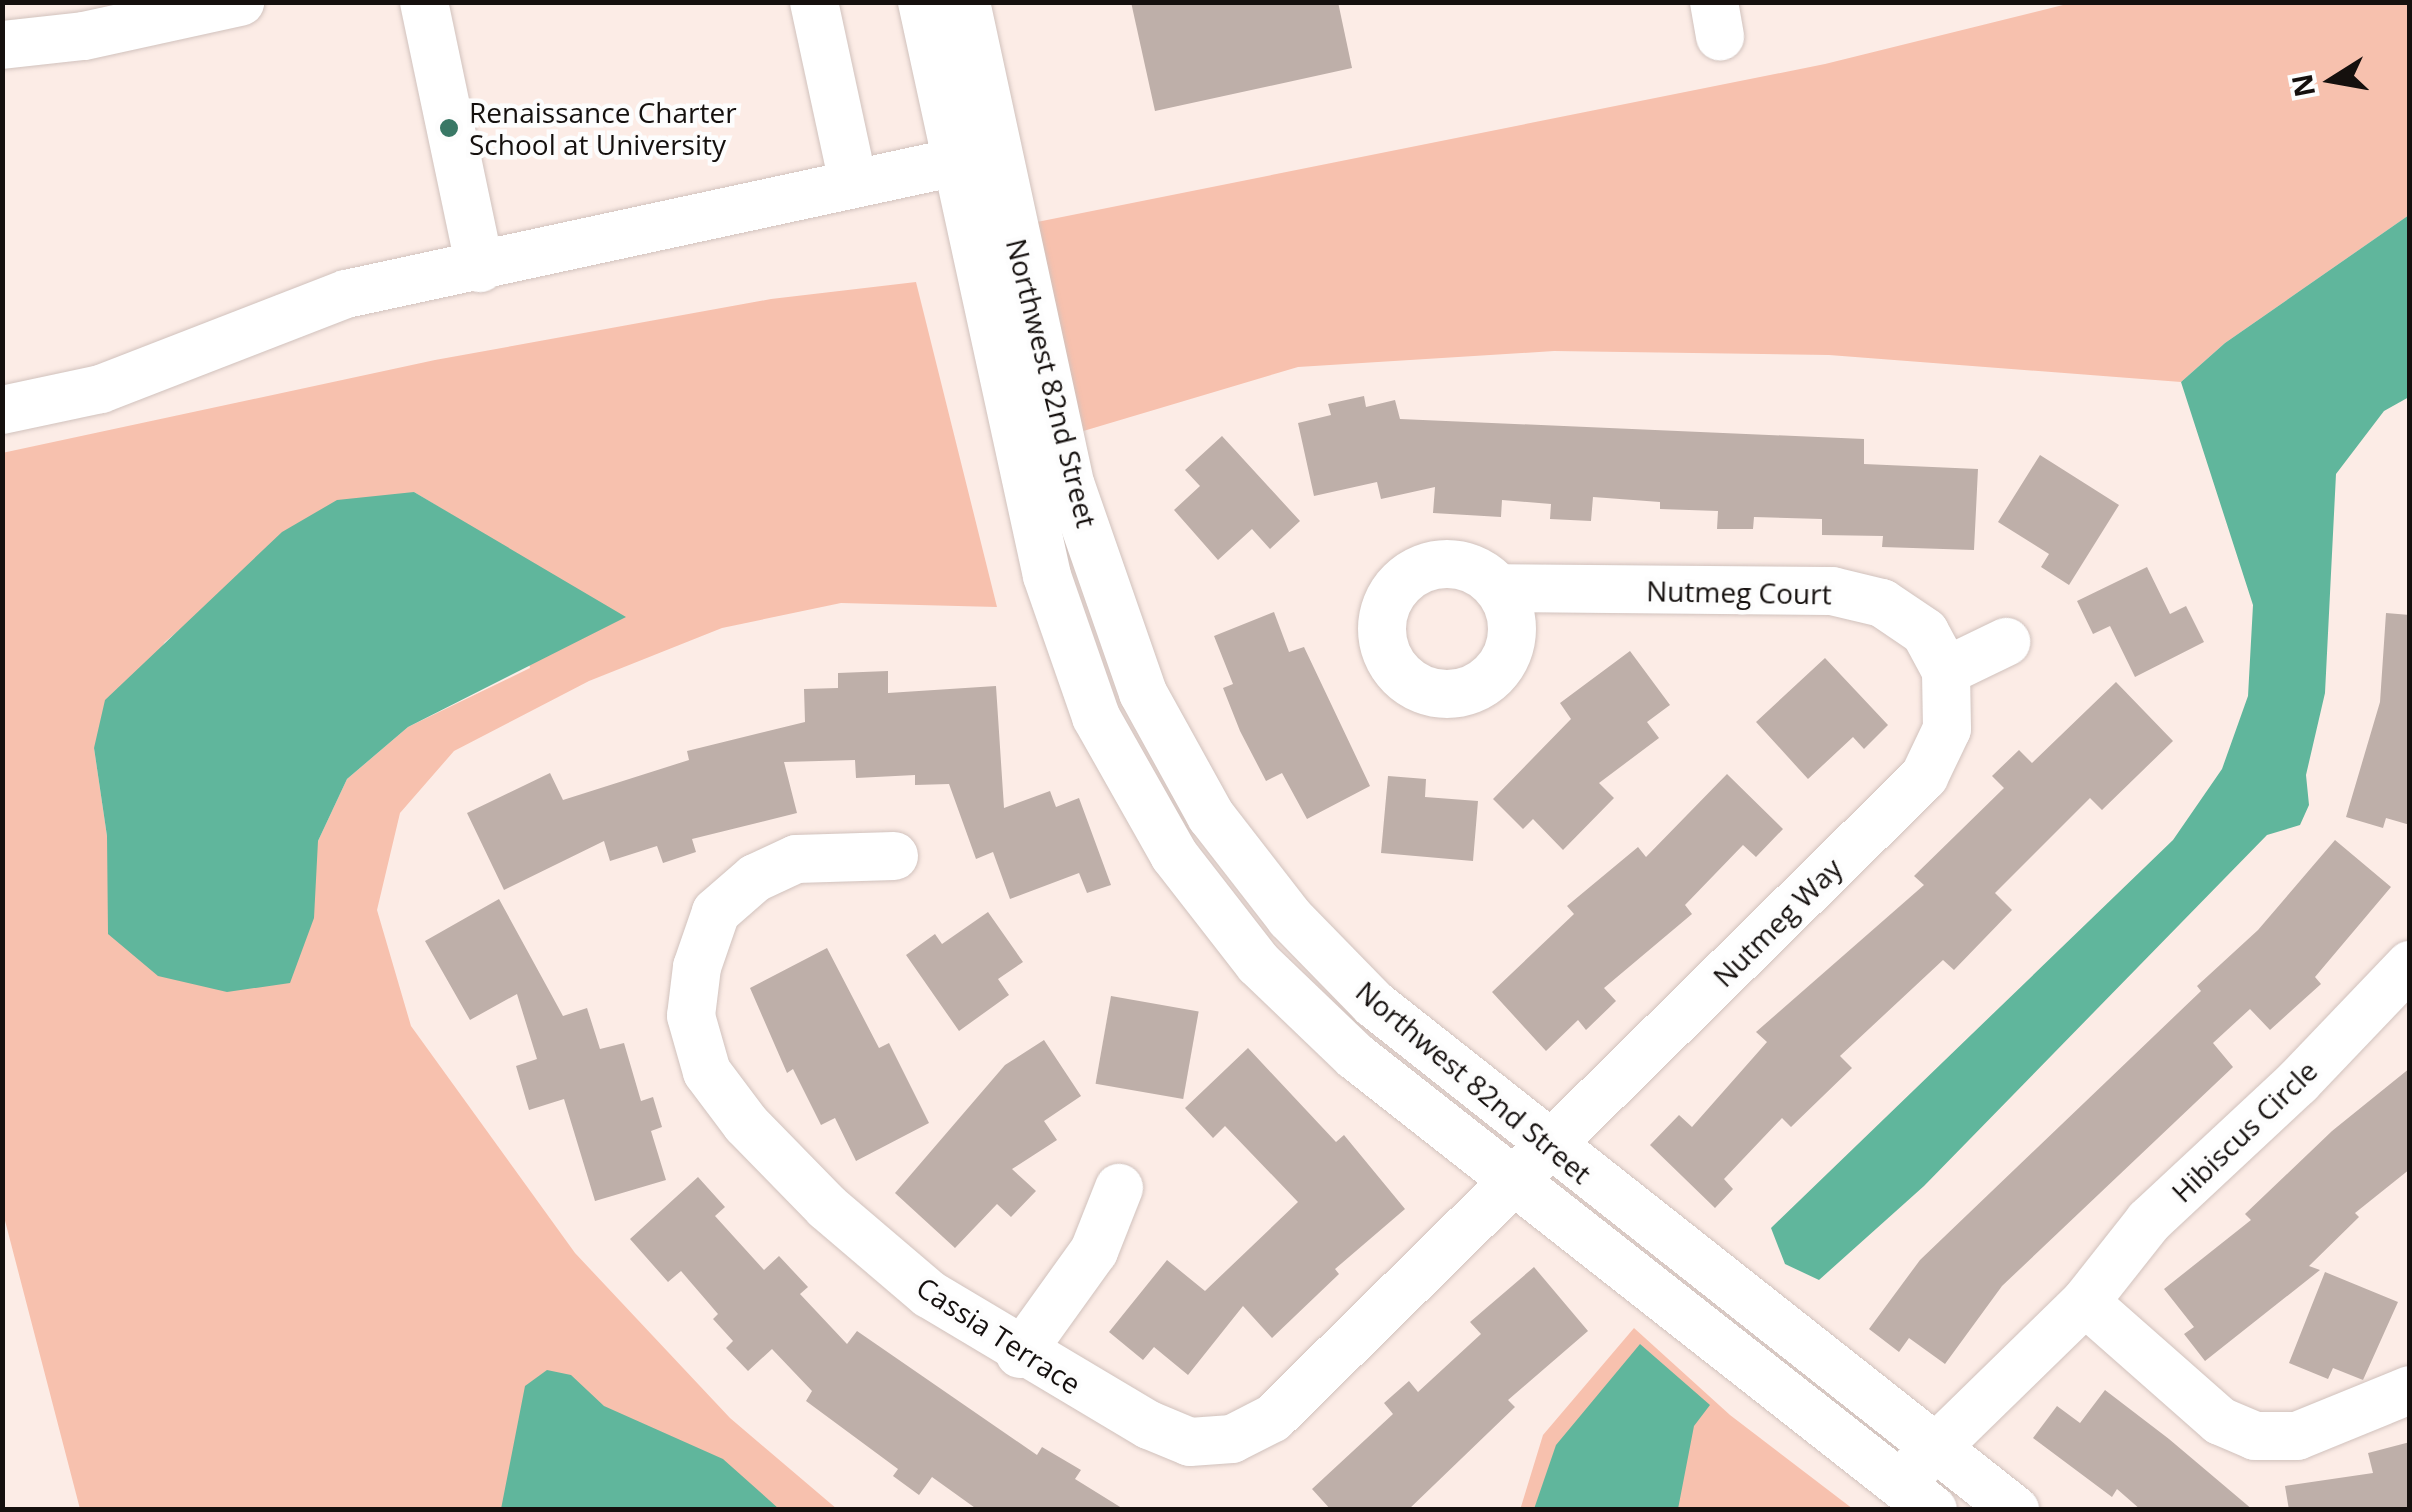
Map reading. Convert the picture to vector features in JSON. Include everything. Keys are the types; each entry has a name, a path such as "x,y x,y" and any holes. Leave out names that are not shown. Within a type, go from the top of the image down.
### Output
{"street":[{"path":"2,45 84,36 240,2"},
{"path":"424,2 480,268"},
{"path":"814,2 854,182"},
{"name":"Northwest 82nd Street","path":"922,2 1048,576 1096,717 1174,855 1258,964 1355,1056 1917,1497"},
{"name":"Northwest 82nd Street","path":"966,2 1072,486 1143,693 1212,816 1290,918 1374,1004 2015,1510"},
{"path":"2,410 100,389 346,294 956,162"},
{"name":"Nutmeg Court","path":"1498,588 1832,591 1882,602 1925,632 1946,670"},
{"path":"1946,670 2006,642"},
{"name":"Nutmeg Way","path":"1550,1146 1924,777 1947,729 1946,670"},
{"name":"Cassia Terrace","path":"894,856 796,859 755,878 716,912 698,967 691,1016 708,1072 826,1207 929,1294 1020,1354 1176,1436 1232,1439 1272,1418 1550,1146"},
{"name":"Hibiscus Circle","path":"1917,1497 1934,1445 2085,1302 2148,1221 2298,1082 2410,965"},
{"path":"1020,1354 1094,1251 1118,1188"},
{"path":"2085,1302 2220,1421 2255,1436 2297,1436 2410,1390"}],"shaded area":[{"path":"2071,3 2409,3 2409,215 2225,343 2181,382 1829,355 1554,351 1298,367 1070,435 1022,225 1825,64"},
{"path":"2409,215 2409,397 2384,411 2336,474 2325,693 2306,775 2309,805 2300,825 2267,835 1924,1186 1819,1280 1785,1264 1771,1228 2173,840 2222,769 2248,696 2253,605 2181,382 2225,343"},
{"path":"916,282 997,607 841,603 722,628 589,681 454,751 400,813 377,910 411,1026 575,1253 730,1418 837,1509 80,1509 3,1213 2,453 435,360 771,299","holes":["414,492 505,547 530,668 408,727 347,779 318,841 107,836 94,748 165,642 229,588"]},
{"path":"414,492 626,617 408,727 347,779 318,841 314,918 290,983 227,992 158,976 108,934 107,836 94,748 105,700 282,532 337,500"},
{"path":"1634,1328 1730,1415 1853,1509 1520,1510 1543,1435"},
{"path":"1640,1344 1710,1405 1694,1426 1678,1509 1534,1509 1556,1445"},
{"path":"547,1370 571,1375 604,1406 723,1459 779,1509 501,1509 525,1386"}],"building":[{"path":"1131,2 1338,2 1352,68 1155,111"},
{"path":"1364,396 1366,407 1395,400 1400,419 1864,439 1864,464 1978,469 1974,550 1882,547 1883,536 1822,535 1822,519 1754,517 1753,529 1717,529 1718,511 1660,509 1660,502 1593,497 1591,521 1550,519 1551,504 1502,500 1501,517 1433,513 1435,487 1381,499 1377,482 1314,496 1298,423 1331,415 1328,404"},
{"path":"1222,436 1300,521 1270,549 1252,529 1218,560 1174,510 1200,486 1185,470"},
{"path":"2040,455 2119,505 2069,585 2041,567 2049,554 1998,522"},
{"path":"2147,567 2170,614 2186,606 2204,642 2135,677 2110,626 2093,634 2077,601"},
{"path":"1274,612 1289,652 1304,647 1370,786 1307,819 1282,773 1266,781 1240,731 1223,688 1233,684 1214,636"},
{"path":"2386,613 2410,615 2410,825 2386,818 2383,828 2346,817 2380,702"},
{"path":"1630,651 1670,705 1647,722 1659,738 1599,783 1614,798 1563,850 1533,819 1523,829 1493,799 1571,719 1560,703"},
{"path":"1825,658 1888,725 1864,749 1853,737 1808,779 1756,722"},
{"path":"888,671 888,693 996,686 1004,808 1050,791 1056,807 1079,798 1111,885 1087,893 1079,873 1010,899 993,852 976,859 949,784 915,785 915,775 856,778 855,760 784,762 797,813 692,839 696,852 663,863 657,846 610,861 604,841 504,890 467,813 550,773 563,800 689,760 687,751 805,722 804,689 838,688 838,673"},
{"path":"2116,682 2173,741 2102,810 2090,798 1995,893 2012,910 1954,970 1943,960 1840,1056 1852,1068 1791,1127 1782,1118 1724,1179 1733,1189 1715,1208 1650,1145 1679,1115 1692,1127 1767,1042 1756,1032 1924,885 1914,876 2004,788 1992,776 2019,750 2032,763"},
{"path":"1727,774 1783,829 1756,857 1743,845 1685,905 1692,914 1604,988 1616,1001 1586,1030 1578,1020 1546,1051 1492,992 1574,914 1567,906 1638,847 1646,857"},
{"path":"1388,776 1426,779 1425,797 1478,801 1473,861 1381,853"},
{"path":"2335,840 2391,887 2315,977 2321,984 2270,1030 2250,1009 2213,1043 2233,1067 2002,1286 1945,1364 1909,1338 1899,1352 1869,1329 1920,1260 2201,991 2197,986 2258,930"},
{"path":"499,899 563,1016 587,1008 600,1049 624,1043 641,1101 653,1097 662,1127 651,1131 666,1180 595,1201 564,1099 529,1110 516,1066 537,1059 517,994 470,1020 425,941"},
{"path":"988,912 1023,962 998,979 1009,995 959,1031 906,955 935,934 942,944"},
{"path":"827,948 879,1048 889,1043 929,1123 856,1161 835,1118 821,1125 793,1069 787,1073 750,988"},
{"path":"1111,996 1199,1011 1183,1099 1096,1084"},
{"path":"1044,1040 1081,1096 1044,1121 1057,1140 1012,1169 1036,1191 1011,1217 997,1204 955,1248 895,1193 1005,1065"},
{"path":"1248,1048 1336,1142 1344,1135 1405,1209 1335,1269 1339,1274 1272,1338 1243,1306 1188,1375 1154,1347 1143,1360 1109,1332 1167,1260 1205,1291 1298,1202 1225,1126 1213,1138 1185,1108"},
{"path":"2410,1068 2410,1169 2355,1213 2359,1217 2309,1266 2320,1270 2205,1361 2184,1334 2194,1327 2164,1289 2251,1220 2245,1214 2332,1131"},
{"path":"698,1177 725,1207 715,1216 764,1270 779,1256 808,1287 800,1294 847,1344 857,1331 1037,1455 1042,1447 1081,1470 1075,1479 1125,1510 978,1510 932,1477 919,1495 893,1476 898,1469 806,1401 812,1391 772,1349 748,1371 726,1348 733,1341 713,1319 718,1314 681,1271 668,1282 630,1239"},
{"path":"1534,1267 1588,1331 1508,1400 1515,1407 1408,1510 1331,1510 1312,1489 1393,1414 1384,1403 1409,1381 1418,1392 1481,1334 1470,1322"},
{"path":"2325,1272 2398,1302 2363,1380 2333,1368 2328,1379 2289,1363"},
{"path":"2105,1390 2253,1510 2141,1510 2117,1489 2112,1497 2033,1438 2057,1406 2080,1423"},
{"path":"2410,1442 2410,1510 2289,1510 2285,1486 2373,1473 2368,1453"}],"place":[{"name":"Renaissance Charter School at University","path":"449,128"}]}
